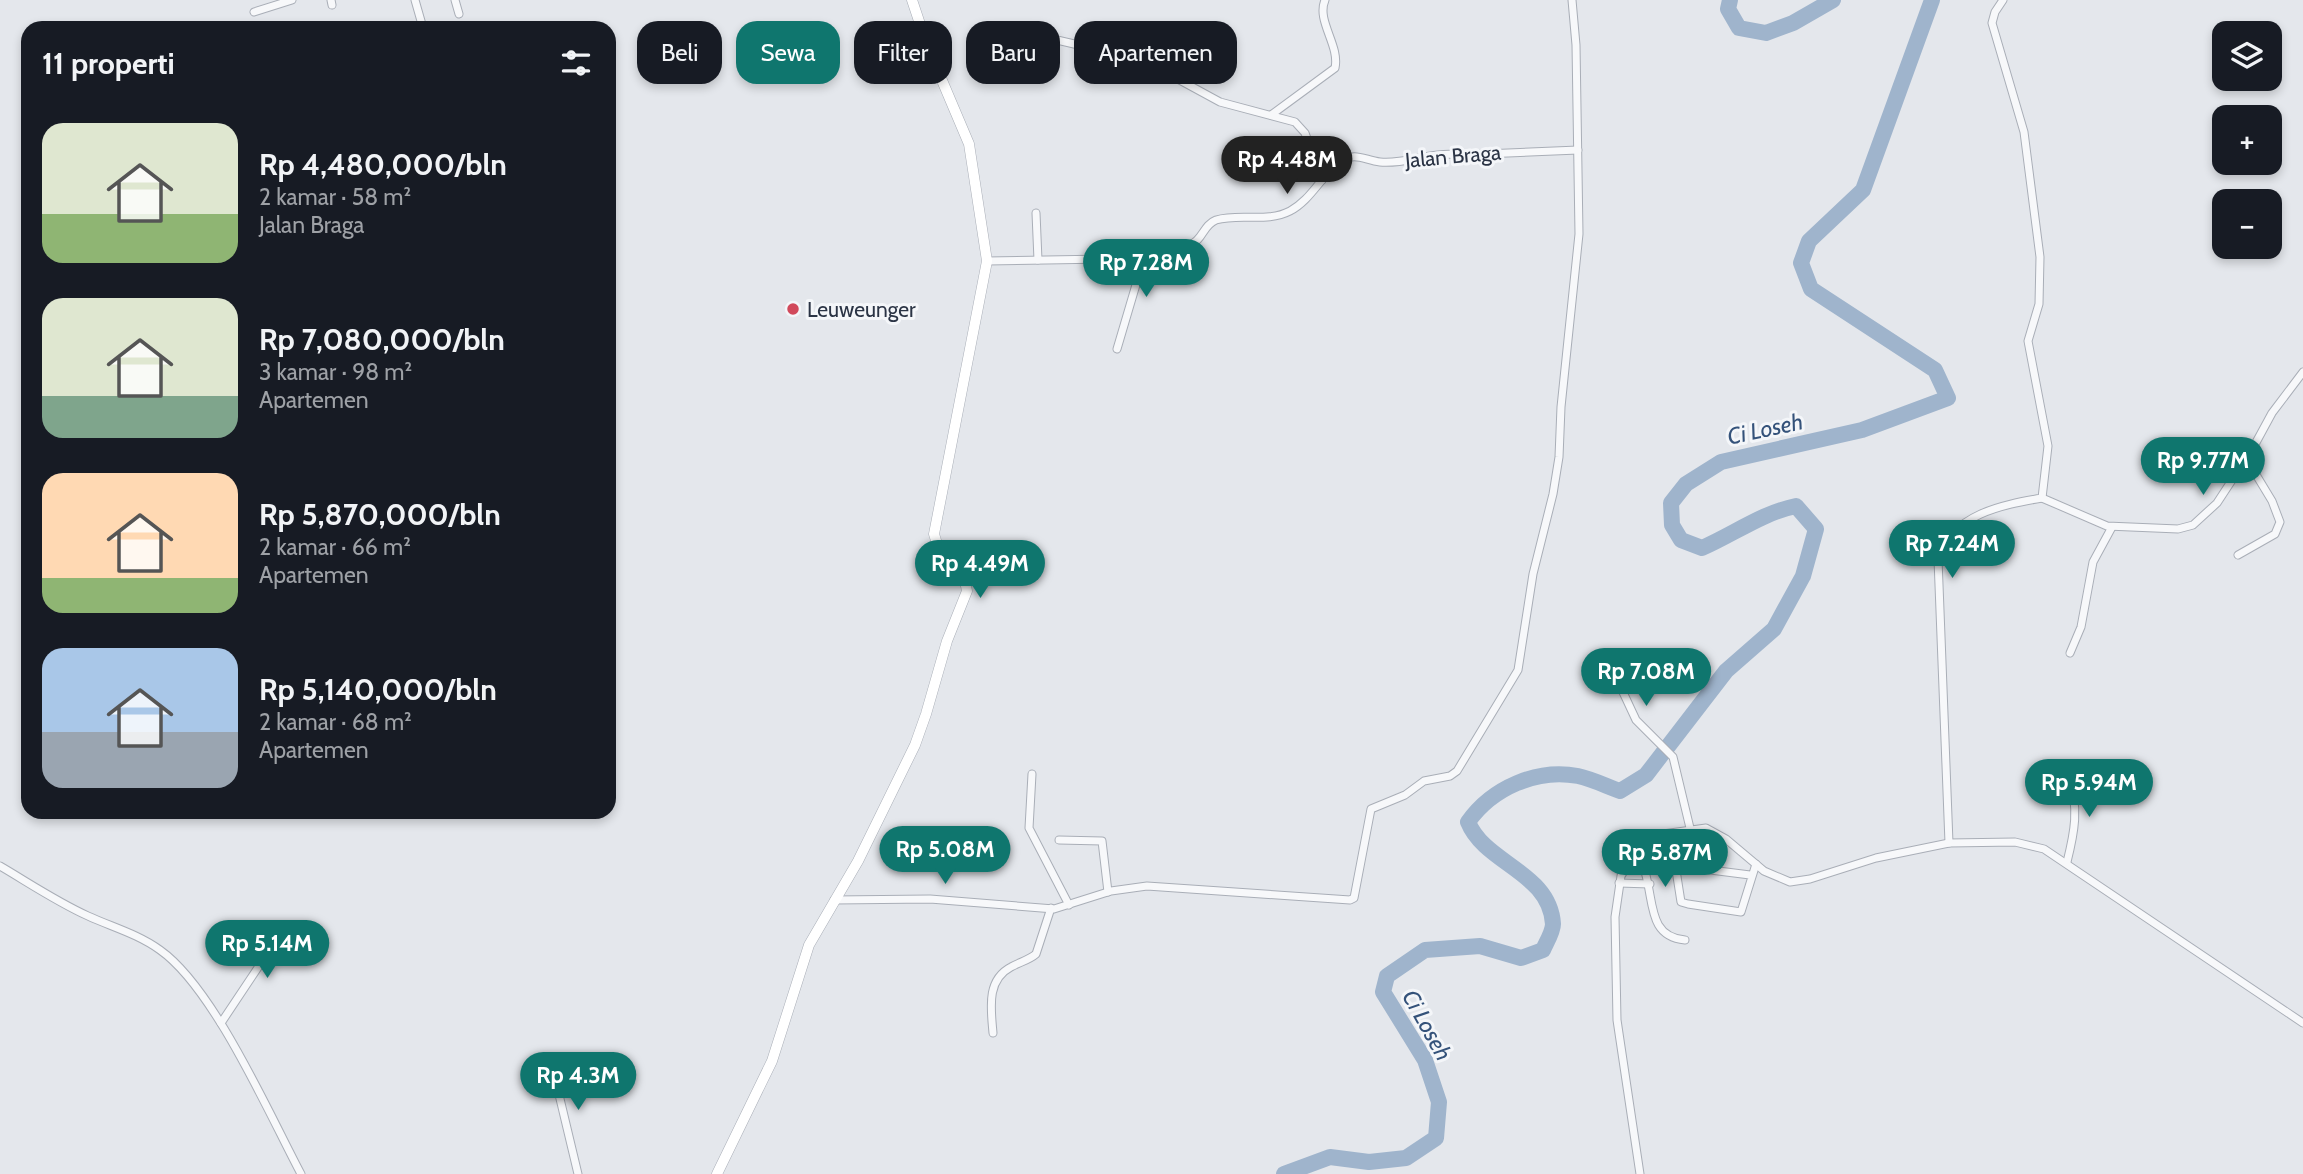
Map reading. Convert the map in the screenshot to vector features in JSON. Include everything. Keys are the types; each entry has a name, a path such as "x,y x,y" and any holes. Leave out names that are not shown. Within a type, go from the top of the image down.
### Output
{"street":[{"path":"258,0 258,11 292,0"},
{"path":"415,0 421,21"},
{"path":"455,0 459,15"},
{"path":"717,1174 772,1061 809,946 858,861 915,745 947,641 967,591 963,571 938,547 934,534 988,261 969,144 927,45 912,0"},
{"path":"1271,115 1335,68 1335,52 1323,12 1325,0"},
{"path":"834,900 930,899 1059,907 1108,892 1147,887 1350,900 1358,891 1371,809 1399,798 1424,781 1450,776 1462,765 1518,670 1533,574 1553,494 1579,234 1572,0"},
{"path":"2003,0 1994,12 1992,23 2021,132 2040,257 2039,304 2028,341 2048,446 2042,498"},
{"path":"1060,40 1087,47 1140,68 1163,71 1220,103 1295,122 1300,127 1322,180"},
{"name":"Jalan Braga","path":"988,261 1106,259 1190,245 1199,240 1214,221 1282,215 1304,201 1339,162 1351,156 1389,162 1441,153 1460,155 1578,150"},
{"path":"1037,213 1038,260"},
{"path":"1117,349 1138,278 1136,267 1128,254"},
{"path":"1949,843 1938,559 1941,549 1970,519 2004,505 2042,498 2112,527 2178,528 2193,525 2217,503 2272,413 2303,372"},
{"path":"2238,555 2275,534 2280,522 2272,501 2246,458"},
{"path":"2070,653 2081,626 2093,562 2112,527"},
{"path":"1622,690 1636,720 1668,751 1678,773 1690,828"},
{"path":"993,1032 991,1004 995,981 1008,969 1036,954 1059,907 1029,828 1032,774"},
{"path":"2067,862 2076,817 2075,800 2068,778"},
{"path":"1640,1174 1617,1020 1615,917 1619,883 1627,863 1636,852 1663,834 1690,828 1706,828 1726,839 1764,871 1790,882 1810,879 1876,858 1949,843 2024,843 2044,849 2067,862 2207,962 2303,1023"},
{"path":"1059,840 1102,841 1108,892"},
{"path":"1636,852 1647,871 1656,925 1665,935 1685,940"},
{"path":"1750,875 1679,866 1676,870 1677,894 1681,902 1738,913 1743,910 1750,875 1756,864"},
{"path":"0,866 67,906 161,950 200,993 220,1023 301,1174"},
{"path":"1619,883 1650,884"},
{"path":"220,1023 270,949 267,926"},
{"path":"270,949 296,948 299,940"},
{"path":"550,1057 578,1174"}],"waterway":[{"name":"Ci Loseh","path":"1730,0 1728,9 1739,28 1766,33 1793,23 1833,0"},
{"name":"Ci Loseh","path":"1284,1174 1330,1157 1369,1162 1406,1158 1436,1138 1439,1102 1425,1060 1383,992 1387,976 1425,950 1480,946 1521,958 1543,950 1553,927 1549,906 1541,892 1529,880 1476,836 1468,822 1478,810 1503,790 1517,783 1547,775 1578,776 1620,791 1646,775 1726,671 1774,629 1803,576 1816,529 1796,506 1760,519 1702,548 1681,540 1672,525 1671,503 1686,484 1721,462 1862,430 1948,398 1935,370 1811,289 1801,263 1809,241 1863,190 1932,0"}],"place":[{"name":"Leuweunger","path":"793,309"}]}
